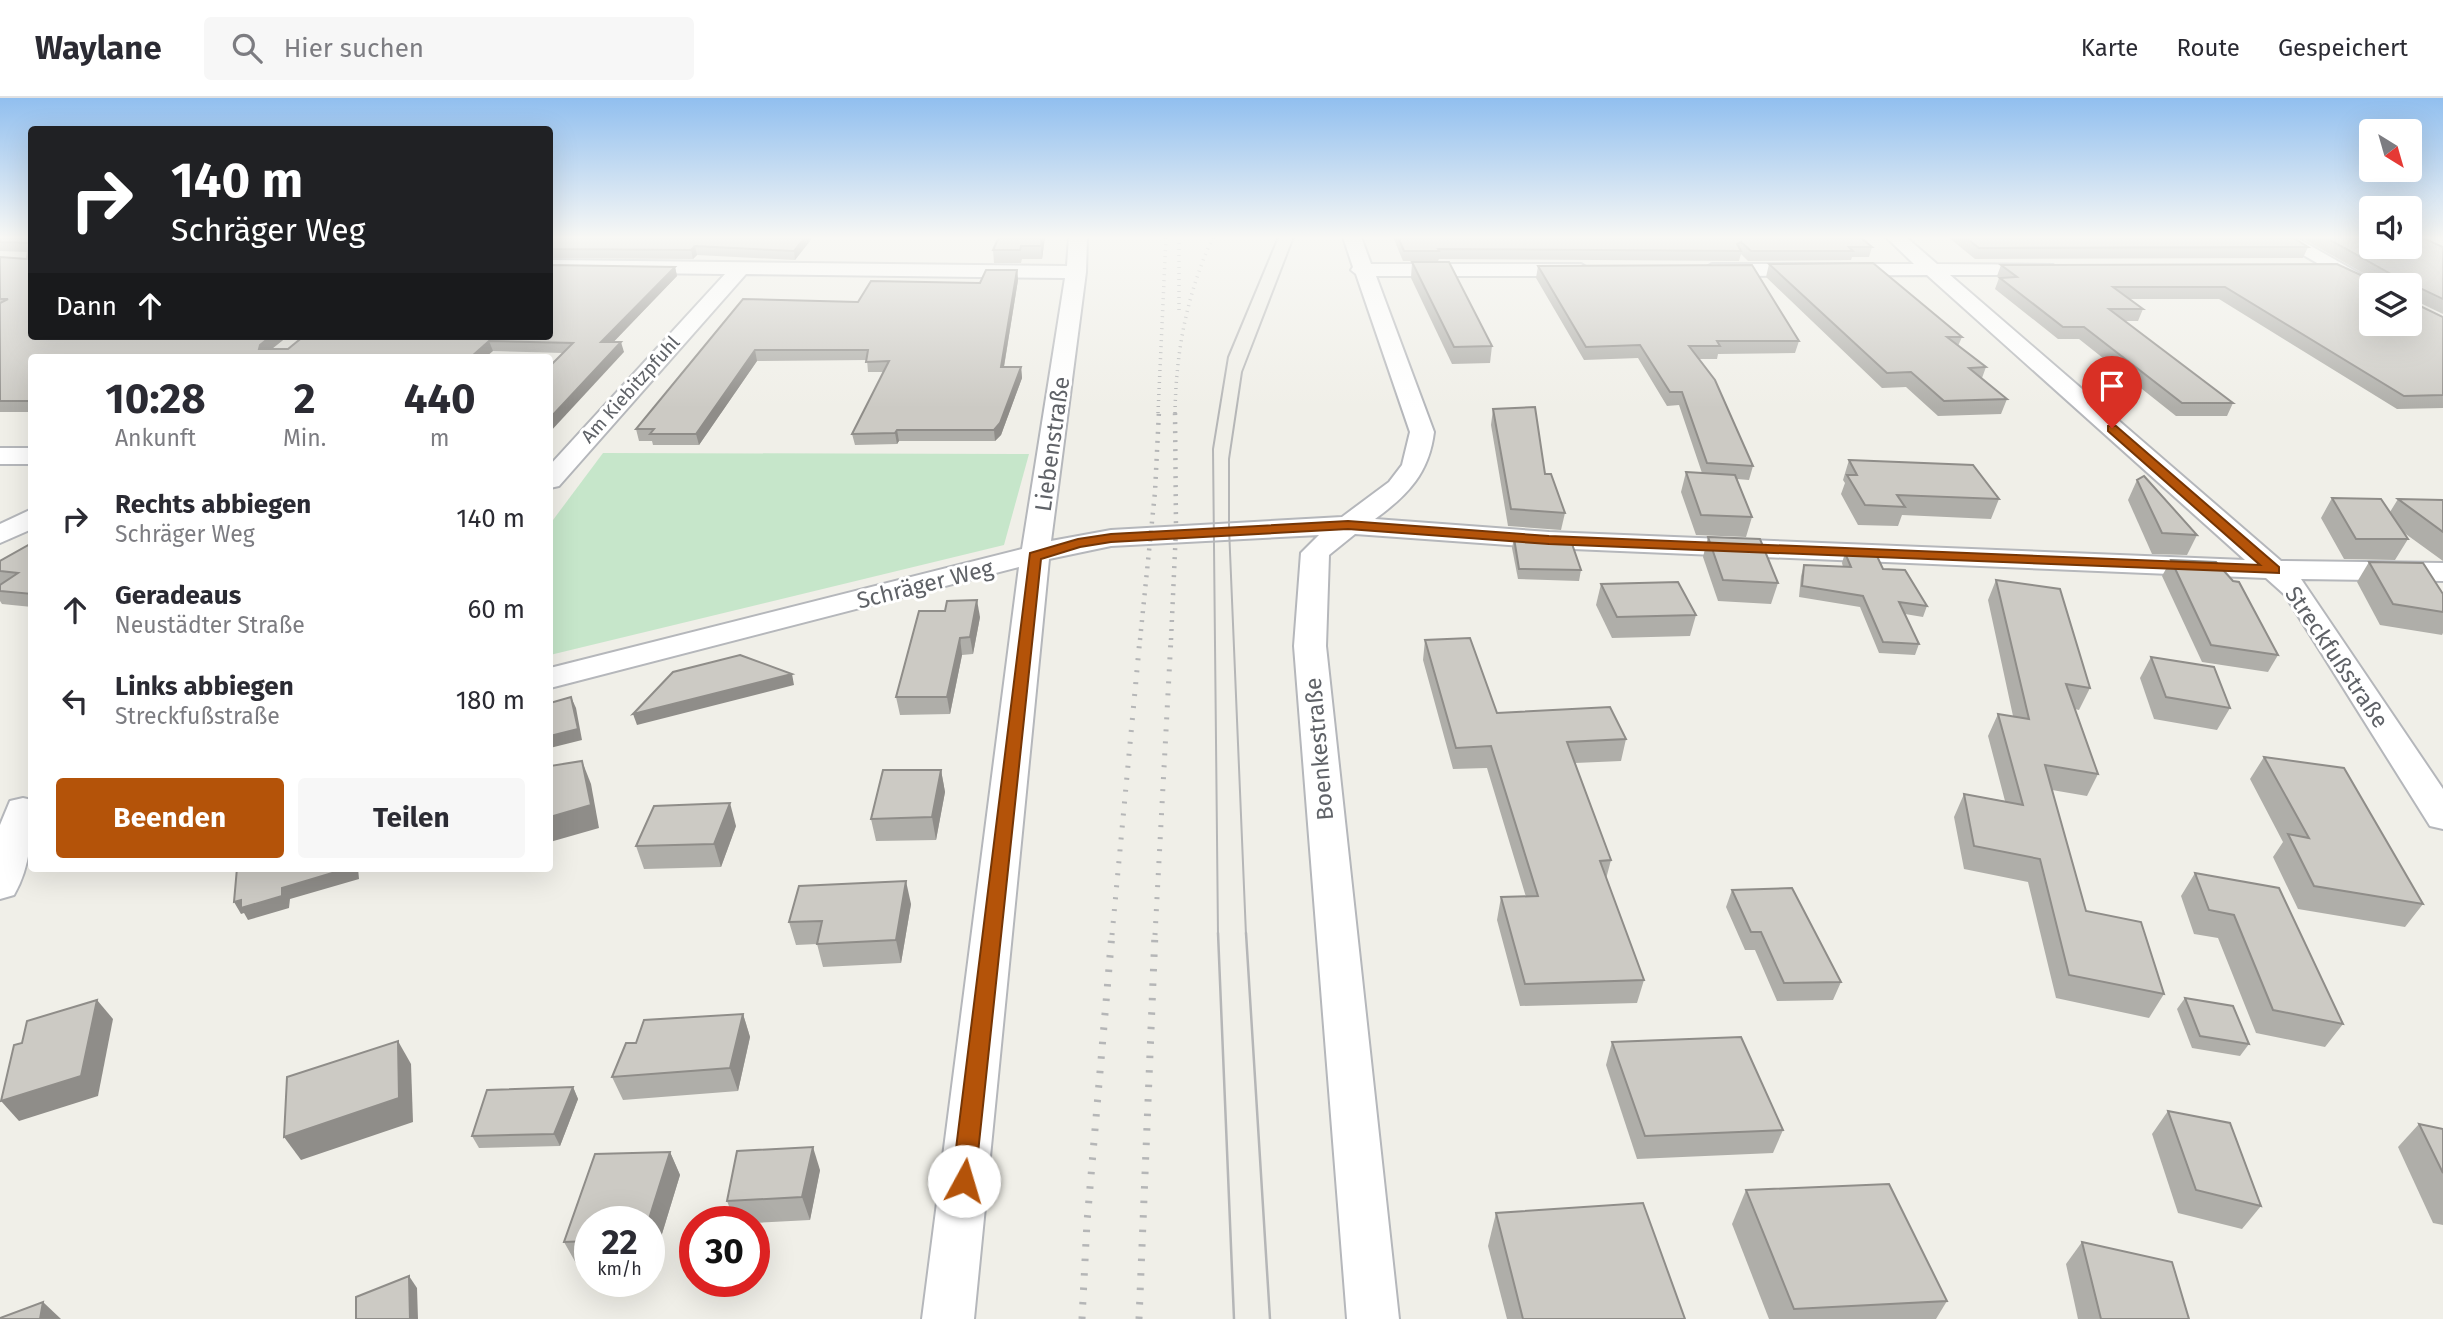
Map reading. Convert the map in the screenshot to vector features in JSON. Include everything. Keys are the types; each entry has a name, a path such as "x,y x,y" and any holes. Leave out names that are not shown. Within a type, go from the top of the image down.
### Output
{"street":[{"name":"Am Kiebitzpfuhl","path":"554,468 717,294"},
{"name":"Liebenstraße","path":"948,1319 1035,556 1073,294"},
{"name":"Boenkestraße","path":"1370,294 1422,432 1421,451 1400,489 1348,525 1315,553 1310,646 1374,1319"},
{"name":"Streckfußstraße","path":"1958,294 2296,590 2443,817"},
{"path":"0,456 28,456"},
{"path":"0,535 28,519"},
{"name":"Schräger Weg","path":"553,677 1078,543 1111,538 1348,525 1549,540 2274,570 2443,572"},
{"path":"0,886 18,811"}],"green space":[{"path":"603,453 1029,454 1004,545 553,654 553,520"}],"building":[{"path":"0,294 28,294 28,340 266,340 259,349 288,349 299,340 553,340 553,294 648,294 601,342 621,342 553,415 553,363 573,343 489,341 474,354 28,354 28,401 0,401 0,303 8,299 0,299"},
{"path":"863,294 1013,294 1001,367 1021,367 1000,423 994,430 897,430 895,433 852,434 889,361 866,362 868,350 755,350 696,434 650,434 654,429 636,429 743,299 858,302"},
{"path":"1428,294 1465,294 1492,346 1454,347"},
{"path":"1555,294 1770,294 1799,341 1717,341 1720,346 1689,346 1715,380 1753,466 1707,463 1682,392 1670,392 1640,345 1586,347"},
{"path":"1801,294 1910,294 1962,337 1947,337 1986,367 1969,368 2007,399 1944,401 1911,372 1887,373"},
{"path":"2021,294 2123,294 2143,309 2109,309 2233,403 2182,403 2084,327 2063,327"},
{"path":"2236,294 2359,294 2359,336 2422,336 2422,307 2443,317 2443,395 2404,396"},
{"path":"1535,407 1545,474 1551,474 1565,513 1511,509 1493,409"},
{"path":"1849,460 1973,465 1999,499 1897,495 1905,507 1865,505 1847,475 1857,475"},
{"path":"1686,472 1735,475 1752,517 1701,515"},
{"path":"2144,476 2197,535 2162,533 2137,480"},
{"path":"2332,498 2381,499 2408,539 2356,539"},
{"path":"2398,499 2443,500 2443,532"},
{"path":"1708,537 1760,539 1778,583 1723,580"},
{"path":"1514,538 1571,541 1581,570 1519,569"},
{"path":"28,545 28,594 0,591 0,585 18,573 0,571 0,561"},
{"path":"1845,553 1876,554 1883,569 1905,570 1927,606 1899,602 1919,644 1883,642 1863,596 1802,586 1804,565 1851,567"},
{"path":"2171,560 2216,562 2233,581 2239,582 2278,655 2211,645"},
{"path":"2369,562 2423,563 2443,594 2443,612 2393,604"},
{"path":"1996,580 2060,589 2090,688 2066,684 2098,774 2045,765 2086,911 2141,922 2164,994 2069,975 2040,859 1974,846 1964,794 2023,805 1998,714 2029,719"},
{"path":"1678,582 1696,615 1617,617 1601,584"},
{"path":"977,600 970,637 960,638 947,697 896,697 919,611 945,611 947,601"},
{"path":"1470,638 1497,713 1610,707 1626,739 1567,742 1611,860 1600,861 1644,980 1525,984 1501,897 1538,896 1491,746 1456,748 1425,640"},
{"path":"740,655 792,674 633,714 673,672"},
{"path":"2151,657 2214,667 2230,708 2166,697"},
{"path":"571,697 578,729 553,735 553,702"},
{"path":"2264,757 2344,768 2423,904 2314,886 2288,834 2309,838"},
{"path":"582,761 591,805 553,816 553,766"},
{"path":"883,770 941,770 932,817 871,819"},
{"path":"730,803 714,844 636,846 654,806"},
{"path":"237,872 336,872 282,888 282,896 241,908 241,900 234,902"},
{"path":"2195,873 2279,888 2343,1024 2273,1010 2234,915 2209,910"},
{"path":"906,881 896,940 817,944 822,921 789,922 799,886"},
{"path":"1792,888 1841,982 1784,983 1761,932 1751,932 1732,890"},
{"path":"2185,998 2233,1006 2249,1044 2200,1036"},
{"path":"97,1000 81,1076 1,1101 14,1045 22,1043 27,1021"},
{"path":"743,1014 730,1068 612,1077 626,1043 636,1043 644,1020"},
{"path":"1741,1037 1783,1130 1645,1136 1612,1042"},
{"path":"398,1041 399,1098 284,1137 287,1077"},
{"path":"573,1087 554,1134 472,1136 487,1090"},
{"path":"2168,1111 2230,1123 2261,1206 2196,1190"},
{"path":"2419,1124 2443,1129 2443,1173"},
{"path":"813,1147 802,1197 727,1201 737,1151"},
{"path":"670,1152 653,1206 577,1206 595,1154"},
{"path":"1889,1184 1947,1301 1794,1309 1746,1190"},
{"path":"1643,1203 1685,1319 1523,1319 1496,1213"},
{"path":"574,1214 574,1242 564,1242"},
{"path":"2082,1242 2172,1262 2189,1319 2101,1319"},
{"path":"409,1276 410,1319 356,1319 356,1297"},
{"path":"43,1302 40,1319 0,1319 0,1318"}],"tram line":[{"path":"1218,935 1213,449 1228,357 1254,294"},
{"path":"1246,935 1229,528 1229,459 1242,372 1272,294"},
{"path":"1218,933 1234,1319"},
{"path":"1246,933 1270,1319"}],"railway":[{"path":"1158,413 1163,294"},
{"path":"1179,294 1179,310"},
{"path":"1175,413 1181,345 1192,294"},
{"path":"1140,640 1155,492 1159,411"},
{"path":"1171,640 1176,529 1175,413"},
{"path":"1112,935 1140,638"},
{"path":"1155,935 1171,638"},
{"path":"1082,1319 1087,1222 1112,933"},
{"path":"1139,1319 1155,933"}],"route":[{"path":"964,1181 1035,556 1078,543 1111,538 1348,525 1549,540 2274,570 2112,428"}]}
